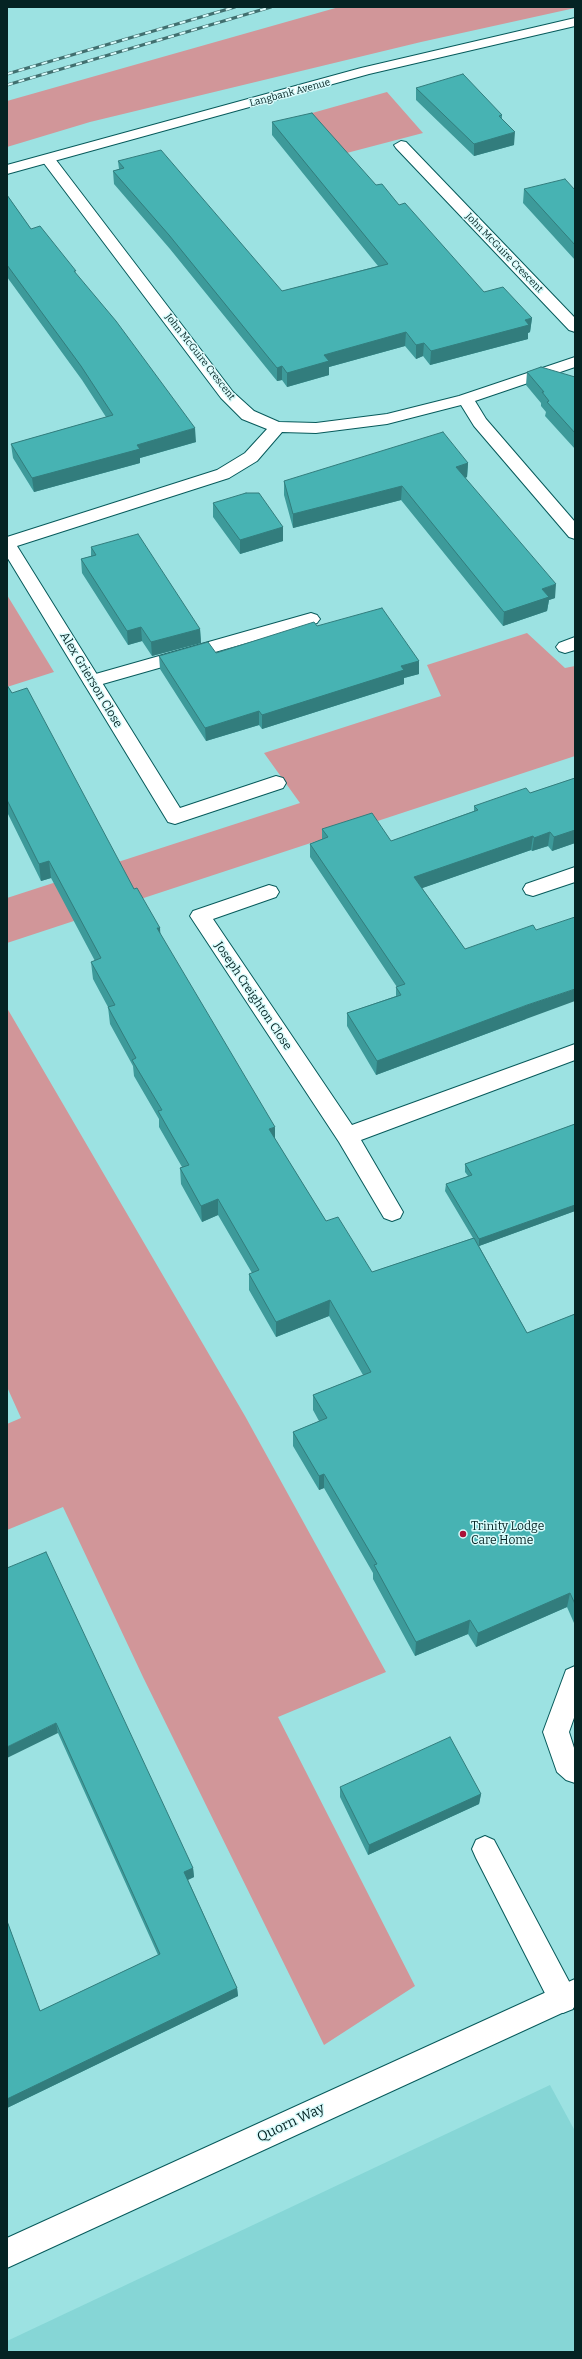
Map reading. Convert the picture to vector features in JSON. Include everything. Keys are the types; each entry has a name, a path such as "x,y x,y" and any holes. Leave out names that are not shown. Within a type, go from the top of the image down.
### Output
{"street":[{"name":"Langbank Avenue","path":"7,170 366,71 575,22"},
{"name":"John McGuire Crescent","path":"401,145 575,327"},
{"name":"John McGuire Crescent","path":"48,159 227,395 248,415 278,427 316,428 387,419 465,399 575,362"},
{"path":"465,399 480,422 575,534"},
{"name":"Alex Grierson Close","path":"276,783 168,820 92,681 7,543 222,474 251,457 278,427"},
{"path":"92,681 311,619"},
{"path":"533,889 575,874"},
{"name":"Joseph Creighton Close","path":"269,892 200,916 347,1136 392,1212"},
{"path":"347,1136 575,1052"},
{"path":"575,1678 556,1732 566,1763 575,1771"},
{"path":"485,1849 569,1996"},
{"name":"Quorn Way","path":"7,2253 569,1996"}],"shaded area":[{"path":"339,7 575,8 421,42 90,122 7,147 7,101"},
{"path":"387,92 423,133 339,155 305,115"},
{"path":"7,595 54,672 7,687"},
{"path":"527,633 565,668 575,666 575,756 7,943 7,898 300,803 264,753 441,696 427,665"},
{"path":"7,1008 245,1416 386,1672 278,1717 415,1986 324,2045 143,1677 63,1507 7,1530 7,1424 21,1418 7,1387"},
{"path":"550,2085 575,2131 575,2352 7,2352 7,2341"}],"building":[{"path":"463,74 502,115 499,116 515,132 474,144 416,88"},
{"path":"312,113 376,185 382,184 399,205 405,203 484,292 503,287 532,318 525,320 529,325 431,351 424,343 416,345 406,332 324,355 329,361 287,373 282,366 277,368 169,235 113,171 124,168 118,161 161,150 282,291 388,264 272,122"},
{"path":"565,179 575,190 575,245 524,189"},
{"path":"7,195 31,229 40,226 76,271 74,271 116,321 195,428 137,445 140,449 32,478 11,444 113,415 81,366 7,265"},
{"path":"541,367 575,377 575,433 547,402 549,401 542,392 544,392 527,372"},
{"path":"443,432 468,463 456,467 556,584 542,589 549,597 504,612 402,486 293,514 284,481"},
{"path":"246,493 259,493 283,527 240,540 213,503"},
{"path":"138,534 200,629 151,642 141,627 127,631 81,559 96,555 91,547"},
{"path":"382,608 419,661 401,666 404,670 262,715 259,711 205,728 159,656 208,642 216,653 314,622 317,626"},
{"path":"7,685 12,693 27,688 134,889 137,888 160,928 157,928 275,1127 269,1129 326,1221 338,1217 372,1272 474,1238 527,1333 575,1314 575,1604 570,1593 478,1633 470,1620 416,1642 374,1565 377,1564 324,1474 319,1476 293,1432 327,1418 313,1395 371,1372 330,1300 276,1322 249,1274 259,1270 218,1199 201,1206 180,1168 189,1165 158,1111 162,1110 132,1060 136,1058 108,1007 115,1005 91,962 101,958 49,861 39,864 7,800"},
{"path":"575,778 575,830 554,837 550,832 534,838 533,836 414,877 465,949 533,925 536,930 575,917 575,989 527,1005 377,1061 347,1013 401,995 396,987 405,984 310,844 328,837 322,829 372,813 391,841 478,810 474,806 526,788 530,793"},
{"path":"575,1124 575,1205 479,1239 446,1184 472,1175 465,1164"},
{"path":"46,1552 193,1868 184,1872 237,1988 7,2099 7,1921 40,2011 160,1954 56,1723 7,1747 7,1568"},
{"path":"450,1737 481,1794 369,1845 340,1787"}],"railway":[{"path":"7,74 235,7"},
{"path":"7,85 271,7"}],"place":[{"name":"Trinity Lodge Care Home","path":"463,1534"}]}
